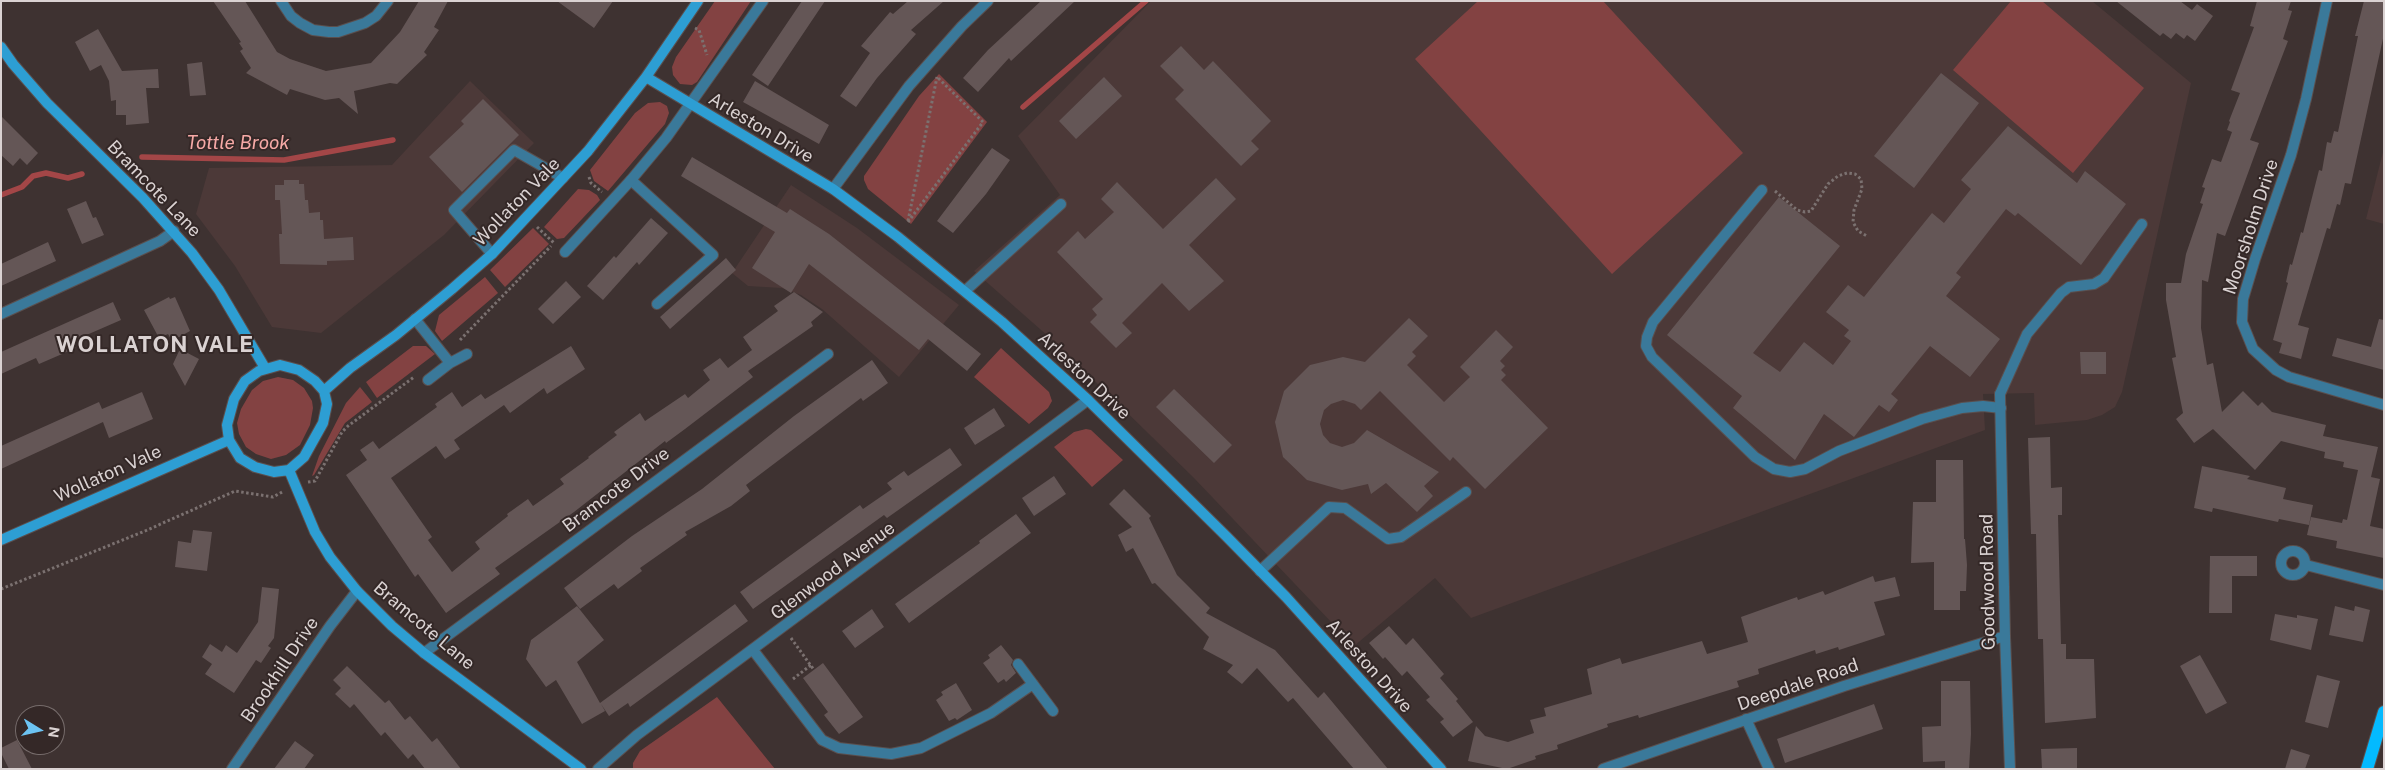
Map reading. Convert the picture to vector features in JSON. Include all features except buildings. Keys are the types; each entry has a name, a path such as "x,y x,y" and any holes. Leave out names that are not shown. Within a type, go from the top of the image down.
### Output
{"main road":[{"path":"2367,769 2384,712"}],"street":[{"path":"281,1 290,16 300,24 313,30 329,32 338,32 365,23 376,16 388,1"},
{"name":"Wollaton Vale","path":"324,390 415,319 492,254 588,151 646,77 698,1"},
{"path":"565,252 631,180 691,104 763,1"},
{"path":"833,189 884,119 926,67 988,1"},
{"name":"Moorsholm Drive","path":"2327,1 2306,99 2291,155 2243,299 2242,322 2253,349 2276,370 2289,378 2384,405"},
{"name":"Bramcote Lane","path":"1,47 13,64 47,103 144,198 174,231 220,290 265,368"},
{"name":"Arleston Drive","path":"646,77 833,189 898,236 965,291 1088,400 1260,571 1441,769"},
{"path":"492,254 454,210 514,150 563,178"},
{"path":"631,180 713,255 657,304"},
{"path":"1762,190 1652,322 1646,346 1652,356 1755,457 1774,469 1790,472 1805,469 1839,451 1922,419 1962,408 1983,406 2001,408"},
{"path":"965,291 1061,204"},
{"name":"Goodwood Road","path":"2010,769 2004,636 2000,394 2027,334 2061,293 2068,287 2094,284 2104,278 2142,224"},
{"path":"1,314 160,241 174,231"},
{"path":"415,319 450,363"},
{"path":"428,380 450,363 467,354"},
{"name":"Bramcote Drive","path":"424,653 828,354"},
{"path":"280,365 299,370 324,390 326,411 318,434 304,457 289,470 274,472 255,468 240,458 229,440 226,425 234,399 244,381 265,368 280,365"},
{"name":"Glenwood Avenue","path":"598,769 637,735 1088,400"},
{"name":"Wollaton Vale","path":"1,540 229,440"},
{"name":"Bramcote Lane","path":"289,470 315,532 330,557 357,590 392,626 424,653 581,769"},
{"path":"1260,571 1328,507 1345,508 1388,539 1401,537 1466,492"},
{"path":"2306,565 2384,584"},
{"name":"Brookhill Drive","path":"232,769 330,626 357,590"},
{"name":"Deepdale Road","path":"1603,769 1844,686 2004,636"},
{"path":"753,650 822,740 839,748 891,754 921,748 991,713 1033,684"},
{"path":"1018,664 1053,711"},
{"path":"1746,719 1769,769"}],"path":[{"path":"692,26 699,30 713,73"},
{"path":"898,236 983,122 926,67"},
{"path":"908,222 937,77"},
{"path":"1762,190 1773,190 1797,210 1811,211 1828,184 1847,172 1855,174 1861,179 1862,189 1854,210 1853,222 1858,231 1867,236"},
{"path":"590,177 591,183 612,200"},
{"path":"526,218 555,243"},
{"path":"783,627 814,670"},
{"path":"782,688 810,665"}],"shaded area":[{"path":"715,1 751,1 697,82 692,85 680,84 673,75 672,67 676,57"},
{"path":"1151,1 2092,1 2191,83 2122,392 2115,407 2102,415 2087,420 2035,425 2034,393 1983,394 1985,430 1471,618 1435,578 1354,646 1194,478 1057,344 974,271 1060,195 1018,136"},
{"path":"1478,1 1603,1 1743,153 1612,274 1415,59"},
{"path":"2011,1 2042,1 2144,88 2073,173 1953,70"},
{"path":"939,74 987,122 911,224 868,189 864,176 919,96"},
{"path":"470,81 534,143 444,235 321,333 272,327 235,266 196,214 209,168 392,165"},
{"path":"660,102 667,106 669,113 665,124 608,191 594,181 590,170 635,113 648,103"},
{"path":"2384,148 2384,224 2366,219"},
{"path":"791,185 857,228 959,305 899,377 822,309 801,295 782,288 748,286 732,273"},
{"path":"578,189 589,190 597,195 600,200 564,238 557,239 544,227"},
{"path":"533,228 549,244 505,287 490,270"},
{"path":"485,277 498,293 442,341 435,331 439,315"},
{"path":"413,346 426,346 435,354 377,398 366,382"},
{"path":"1001,348 1049,392 1052,401 1048,408 1029,424 974,377"},
{"path":"278,377 293,380 304,388 312,401 313,408 310,425 300,445 286,455 271,459 256,454 246,447 239,434 237,423 241,409 252,390 263,381"},
{"path":"360,387 372,402 345,423 312,476 319,456 346,403"},
{"path":"1086,429 1091,430 1123,460 1092,487 1054,447 1074,432"},
{"path":"717,697 775,769 633,769 633,763 640,751"}],"waterway":[{"name":"Tottle Brook","path":"1023,107 1146,1"},
{"name":"Tottle Brook","path":"142,157 284,160 393,140"},
{"name":"Tottle Brook","path":"1,195 22,187 33,176 46,173 68,178 82,174"}],"district":[{"name":"WOLLATON VALE","path":"155,345"}]}
